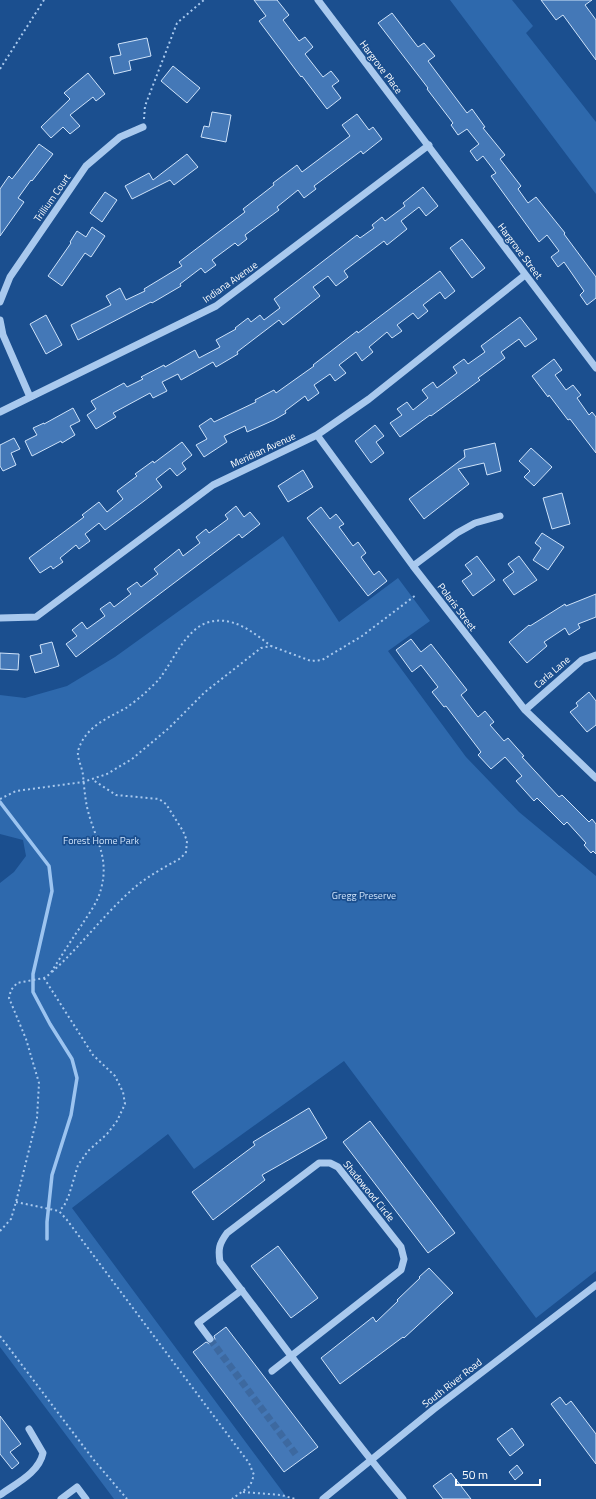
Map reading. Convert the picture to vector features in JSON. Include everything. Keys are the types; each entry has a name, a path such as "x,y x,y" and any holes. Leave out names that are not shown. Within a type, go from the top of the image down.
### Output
{"street":[{"name":"Hargrove Place","path":"318,0 429,145"},
{"name":"Trillium Court","path":"0,302 10,277 86,166 120,137 143,127"},
{"name":"Hargrove Street","path":"429,145 524,275 596,368"},
{"name":"Indiana Avenue","path":"0,412 216,306 429,145"},
{"name":"Meridian Avenue","path":"0,618 36,617 213,485 317,435 369,399 524,275"},
{"path":"0,320 3,335 30,397"},
{"name":"Polaris Street","path":"317,435 413,566 524,710 596,778"},
{"path":"413,566 457,533 475,523 500,516"},
{"name":"Carla Lane","path":"524,710 582,660 596,655"},
{"name":"Shadowood Circle","path":"292,1356 401,1270 404,1259 401,1247 338,1167 330,1163 319,1163 227,1233 221,1242 219,1253 220,1262 371,1461 403,1499"},
{"name":"South River Road","path":"322,1499 434,1409 596,1285"},
{"path":"210,1339 198,1323 242,1290"},
{"path":"272,1371 292,1356"},
{"path":"0,1495 36,1468 41,1460 43,1453 29,1429"},
{"path":"61,1499 77,1487 86,1499"}],"path":[{"path":"0,69 44,0"},
{"path":"143,127 145,106 177,23 204,0"},
{"path":"50,974 90,913 101,891 104,874 104,858 87,808 83,774 78,752 85,736 95,725 127,707 144,693 160,678 176,653 194,631 206,623 217,621 233,622 247,628 271,646 311,661 322,660 362,636 416,596"},
{"path":"0,799 16,791 83,782 107,774 132,759 169,728 205,692 261,648 271,646"},
{"path":"0,1231 11,1219 16,1202 37,1118 39,1083 26,1039 9,998 11,990 17,983 44,978 50,974 68,958 118,904 135,888 181,858 186,852 187,841 183,831 166,804 159,799 116,796 92,779"},
{"path":"44,978 94,1055 115,1076 123,1092 125,1104 117,1121 107,1134 88,1151 78,1165 64,1206 59,1211"},
{"path":"16,1202 43,1209 59,1211 250,1463 254,1475 250,1486 232,1499"},
{"path":"0,1336 93,1459 127,1499"},
{"path":"242,1492 295,1499"}],"green space":[{"path":"450,0 512,0 533,26 526,33 596,122 596,194"},
{"name":"Gregg Preserve","path":"283,536 339,622 398,578 430,621 388,651 466,757 519,812 596,876 596,1271 536,1318 344,1061 194,1169 168,1134 72,1208 288,1499 114,1499 0,1347 0,883 14,872 26,856 23,840 0,834 0,695 25,698 67,686 115,657"}],"building":[{"path":"254,0 277,0 289,15 283,20 299,41 305,37 313,47 305,54 323,77 331,71 339,81 332,86 341,98 327,109 259,21 266,16"},
{"path":"541,0 592,0 585,5 596,20 596,60 563,15 556,20"},
{"path":"392,13 418,47 424,43 435,56 428,61 467,113 472,109 485,127 483,128 505,155 500,159 521,186 518,189 528,203 536,197 565,233 564,234 596,277 596,298 587,305 580,295 584,291 564,262 558,267 551,257 559,251 547,235 539,242 491,176 496,173 483,156 477,161 470,151 479,144 467,129 458,135 451,125 453,123 427,89 428,88 378,23"},
{"path":"147,38 151,56 129,61 131,70 114,74 110,57 121,55 118,44"},
{"path":"173,66 200,88 187,103 161,81"},
{"path":"88,73 105,94 96,101 93,97 70,115 80,126 70,134 63,127 51,138 41,127 70,99 64,93"},
{"path":"212,112 231,115 226,142 201,137 204,126 209,127"},
{"path":"357,114 369,130 373,127 382,139 363,154 361,151 314,186 316,189 304,198 298,190 277,207 279,210 245,235 247,239 238,246 235,243 212,260 216,265 205,273 201,268 180,284 181,286 152,303 151,302 78,340 71,325 111,305 106,296 120,288 126,300 145,291 144,289 182,266 179,262 245,212 243,209 274,185 273,183 297,165 302,172 350,136 342,125"},
{"path":"39,144 53,154 18,198 24,202 0,236 0,189 9,176 12,179"},
{"path":"187,154 198,167 174,185 170,180 132,199 125,186 149,173 153,180"},
{"path":"423,187 438,206 426,216 419,207 401,221 407,229 387,245 384,241 344,271 348,277 336,286 328,276 313,287 320,296 283,325 279,320 237,352 238,354 216,367 213,362 181,380 178,374 162,382 167,391 153,398 150,393 113,413 116,417 96,429 87,415 96,409 91,401 124,383 127,387 143,379 141,377 164,365 165,367 195,350 199,358 220,347 216,340 236,329 235,328 248,318 251,322 260,315 264,320 280,308 274,299 357,235 360,238 374,228 372,225 382,217 385,221 405,206 403,203"},
{"path":"105,192 117,200 102,222 90,213"},
{"path":"92,227 105,236 91,257 85,253 62,286 48,276 71,243 70,242 77,231 86,237"},
{"path":"462,239 485,268 472,278 450,248"},
{"path":"440,271 455,291 445,299 440,292 423,305 428,311 418,319 413,313 397,325 402,331 392,338 387,332 369,347 373,352 362,361 356,352 339,365 346,373 335,381 330,374 314,385 319,393 308,401 305,396 285,411 286,413 274,420 247,432 245,426 224,436 227,442 204,457 196,445 207,439 199,426 211,418 214,422 256,402 255,400 274,390 276,393 314,366 313,365 357,331 358,333"},
{"path":"46,315 62,345 46,354 30,324"},
{"path":"520,317 537,339 525,347 519,339 501,352 505,358 478,378 480,380 400,437 390,423 402,415 397,409 407,402 413,410 428,398 422,390 433,382 437,388 457,373 453,367 464,359 468,364 485,352 481,346"},
{"path":"554,359 562,370 555,375 566,390 573,385 581,395 577,398 589,415 592,412 596,417 596,453 570,419 568,420 532,376"},
{"path":"73,408 80,421 70,426 75,435 62,443 61,441 32,456 25,441 37,435 33,428 44,424"},
{"path":"375,425 384,436 376,442 384,453 371,463 355,441"},
{"path":"14,438 20,449 11,453 16,465 3,471 0,466 0,445"},
{"path":"182,442 192,455 182,463 186,469 177,476 170,468 156,479 162,487 105,530 99,523 85,534 90,541 79,549 76,545 60,558 63,562 53,569 51,566 40,573 29,558 84,517 82,515 99,502 107,512 123,499 117,491 137,476 135,474 153,461 154,463"},
{"path":"495,443 501,471 487,475 484,463 458,469 469,484 424,519 409,499 465,457 464,450"},
{"path":"531,448 552,467 534,486 524,477 530,471 519,461"},
{"path":"303,470 313,487 288,502 278,486"},
{"path":"562,493 570,524 552,529 543,498"},
{"path":"236,506 244,517 250,512 260,524 242,538 239,534 76,657 66,644 77,636 72,630 82,622 87,629 105,616 100,609 110,602 114,607 131,594 127,589 137,582 141,587 158,574 154,569 179,549 183,556 200,543 196,537 206,529 209,533 228,519 225,515"},
{"path":"321,507 330,519 336,514 344,524 339,527 353,546 358,542 366,553 361,557 374,575 379,571 387,581 368,596 307,518"},
{"path":"542,533 564,547 548,570 533,560 541,548 535,543"},
{"path":"477,556 495,580 473,596 462,581 472,574 465,565"},
{"path":"519,556 537,580 514,595 503,580 514,572 508,564"},
{"path":"596,594 596,617 578,624 580,628 569,635 565,628 544,642 547,646 527,663 509,642 529,625 530,626 565,604 566,606"},
{"path":"411,639 421,652 431,644 467,690 461,695 478,717 485,711 494,722 490,725 504,741 508,738 524,756 522,757 559,797 562,795 589,822 592,819 596,824 596,854 593,851 591,853 584,845 586,843 567,822 564,825 537,798 534,801 516,781 522,776 505,757 491,769 478,755 481,752 446,706 444,707 432,692 438,687 421,665 412,672 396,650"},
{"path":"52,642 59,666 35,673 30,656 42,653 40,645"},
{"path":"0,653 19,654 18,670 0,669"},
{"path":"589,692 596,701 596,725 587,732 570,712 578,706 576,703"},
{"path":"309,1108 327,1138 262,1175 265,1180 213,1220 192,1192 255,1145 253,1142"},
{"path":"370,1121 455,1233 428,1253 343,1142"},
{"path":"278,1246 318,1298 291,1318 251,1266"},
{"path":"429,1268 453,1293 404,1338 403,1337 340,1384 321,1358 373,1317 376,1322"},
{"path":"226,1327 318,1447 284,1472 193,1352 206,1342 210,1344 213,1343 215,1339 214,1336"},
{"path":"560,1397 566,1405 571,1401 596,1434 596,1464 551,1404"},
{"path":"0,1416 21,1444 10,1452 19,1463 12,1469 0,1454"},
{"path":"512,1428 524,1445 510,1456 497,1439"},
{"path":"517,1465 523,1473 515,1480 509,1472"},
{"path":"451,1473 471,1499 443,1499 433,1486"}],"waterway":[{"path":"0,802 49,866 52,891 33,974 33,992 50,1024 72,1059 77,1078 71,1115 52,1175 47,1222 47,1239"}],"tunnel":[{"path":"210,1339 297,1456"}],"park label":[{"name":"Forest Home Park","path":"101,840"}]}
